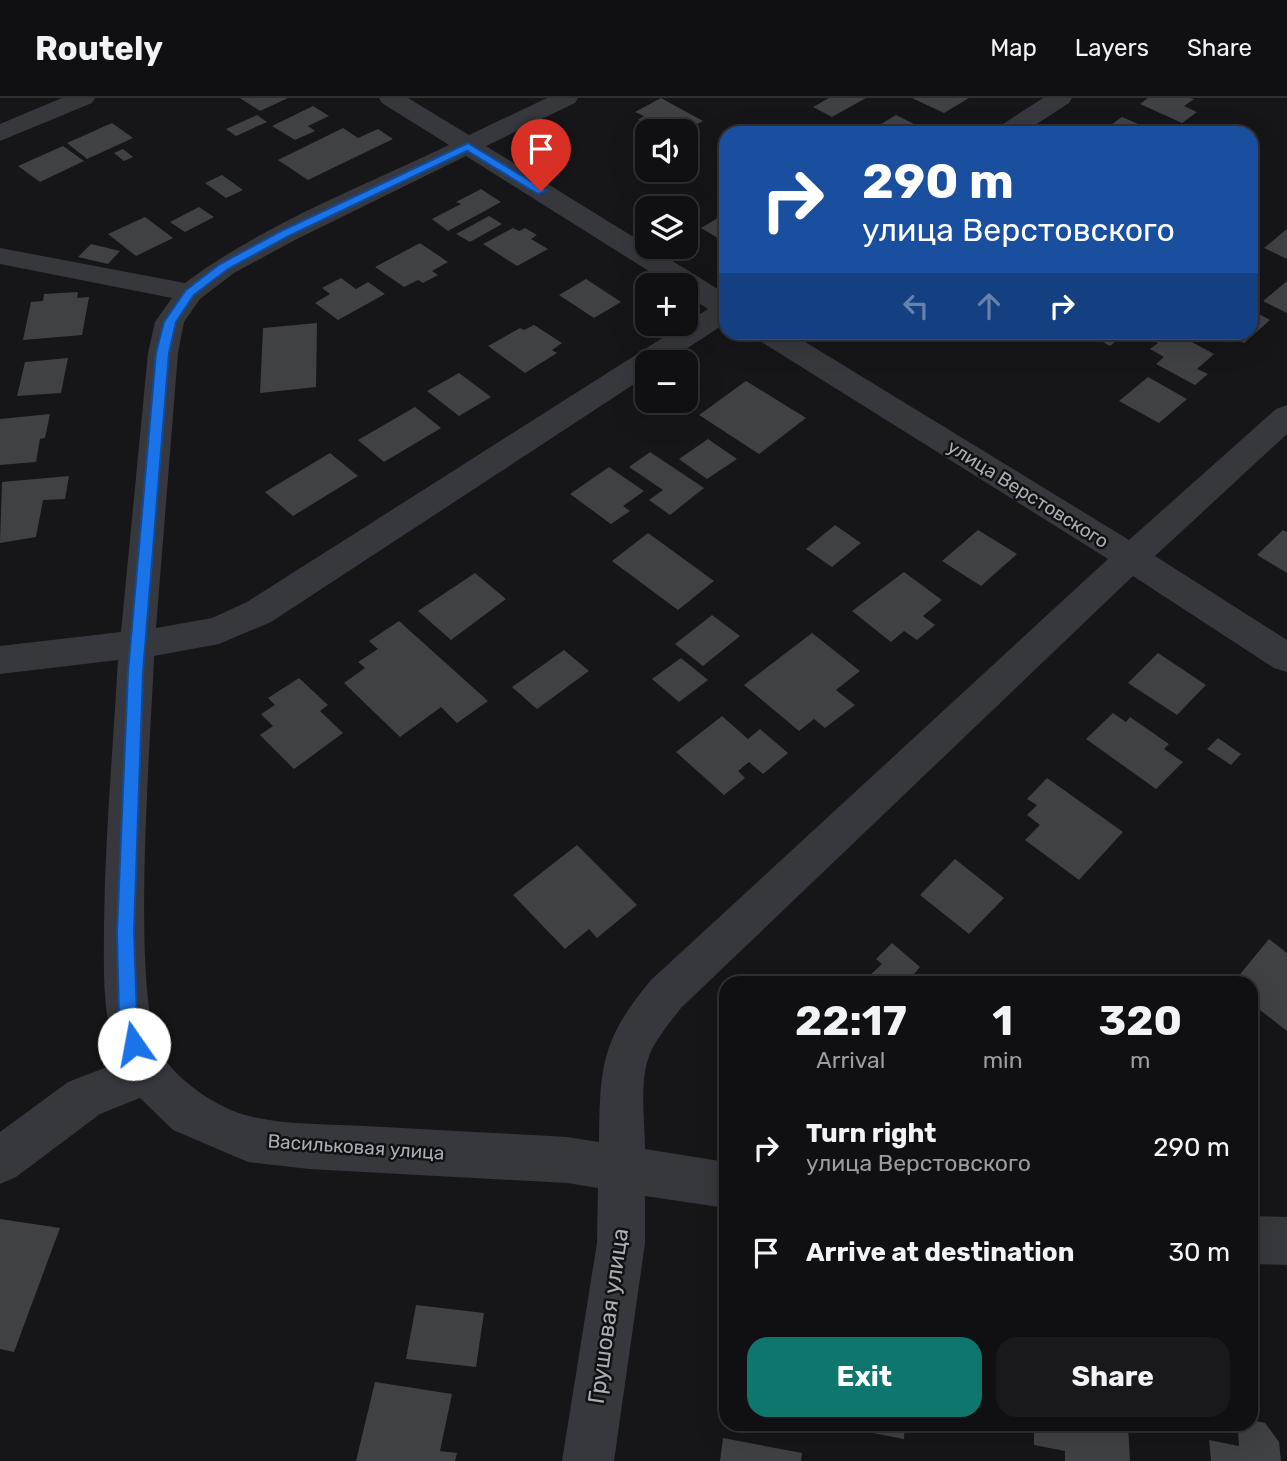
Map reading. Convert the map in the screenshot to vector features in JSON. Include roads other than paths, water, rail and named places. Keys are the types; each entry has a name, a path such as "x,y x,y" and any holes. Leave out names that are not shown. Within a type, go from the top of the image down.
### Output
{"street":[{"path":"0,133 83,98"},
{"path":"391,98 719,305"},
{"name":"Васильковая улица","path":"566,98 285,233 224,267 190,293 170,322 163,353 137,646 125,881 125,982 128,1018 134,1044 147,1073 188,1114 248,1139 309,1146 567,1160 719,1184"},
{"path":"1017,126 1060,98"},
{"path":"0,256 190,293"},
{"path":"0,660 137,646 219,630 260,612 719,314"},
{"name":"улица Верстовского","path":"780,340 1287,658"},
{"name":"Грушовая улица","path":"588,1461 621,1242 624,1059 633,1037 666,994 1131,558 1287,416"},
{"path":"0,1161 84,1098 147,1073"},
{"path":"1258,1240 1287,1241"}]}
